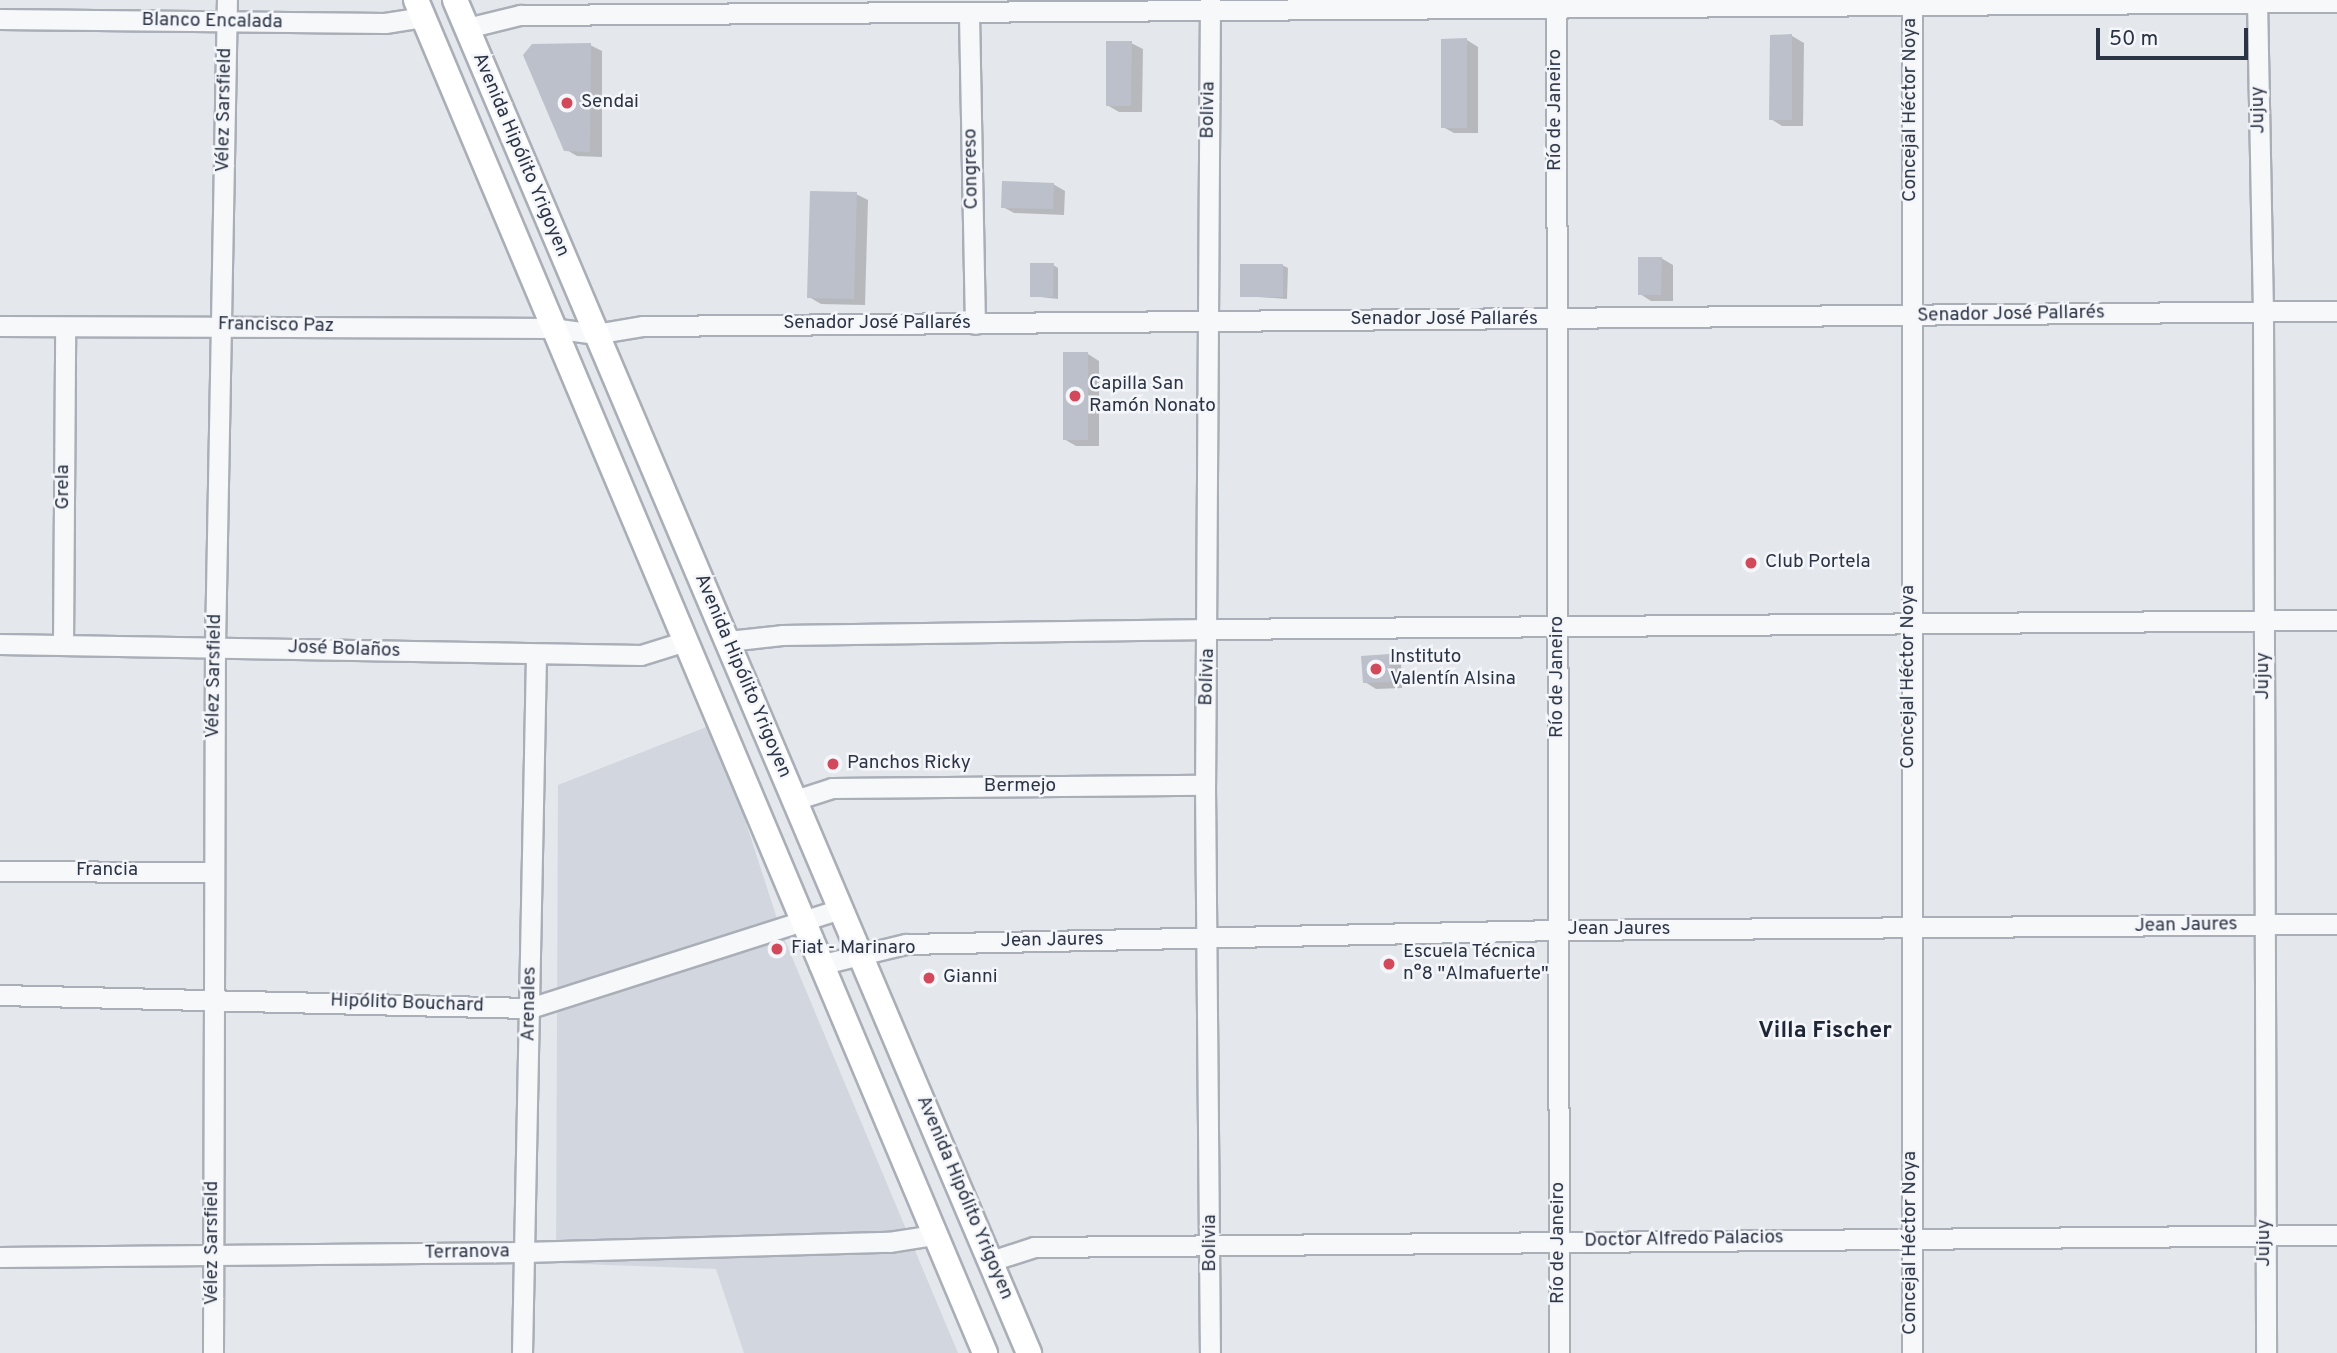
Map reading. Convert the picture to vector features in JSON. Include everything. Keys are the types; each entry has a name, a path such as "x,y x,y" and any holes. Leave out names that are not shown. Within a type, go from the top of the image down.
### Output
{"main road":[{"name":"Avenida Hipólito Yrigoyen","path":"455,0 1029,1353"},
{"name":"Avenida Hipólito Yrigoyen","path":"420,9 819,965 985,1353"}],"street":[{"name":"Vélez Sarsfield","path":"212,1353 215,646 227,0"},
{"name":"Jujuy","path":"2257,2 2263,312 2266,1353"},
{"path":"467,28 520,15 969,14 1210,6 2337,2"},
{"name":"Concejal Héctor Noya","path":"1912,3 1909,623 1912,1353"},
{"name":"Río de Janeiro","path":"1556,4 1559,1353"},
{"name":"Bolivia","path":"1210,6 1206,320 1210,629 1205,785 1210,1353"},
{"name":"Blanco Encalada","path":"0,19 385,23 420,9"},
{"name":"Congreso","path":"969,14 975,324"},
{"name":"Senador José Pallarés","path":"552,328 595,334 643,326 1206,320 1557,321 2337,311"},
{"name":"Francisco Paz","path":"0,326 65,328 221,325 518,331 552,328"},
{"name":"Grela","path":"63,645 65,328"},
{"path":"728,642 782,635 1210,629 2337,620"},
{"name":"José Bolaños","path":"0,644 641,655 686,641"},
{"name":"Arenales","path":"522,1353 536,655"},
{"name":"Bermejo","path":"795,800 832,788 1205,785"},
{"name":"Francia","path":"0,870 214,872"},
{"path":"801,922 841,909"},
{"name":"Hipólito Bouchard","path":"0,995 215,998 530,1008 801,922"},
{"name":"Jean Jaures","path":"819,965 861,952 906,944 1558,930 1909,930 2337,924"},
{"name":"Terranova","path":"0,1257 524,1252 889,1242 934,1235"},
{"name":"Doctor Alfredo Palacios","path":"991,1261 1034,1247 1912,1237 2337,1236"}],"shaded area":[{"path":"714,724 781,931 958,1353 744,1353 716,1269 556,1263 558,785"}],"building":[{"path":"1792,34 1792,120 1769,120 1770,35"},
{"path":"1467,38 1467,128 1441,128 1441,39"},
{"path":"1106,41 1132,41 1131,106 1106,106"},
{"name":"Sendai","path":"591,43 590,152 564,151 523,55 532,44"},
{"path":"1002,181 1054,183 1053,209 1001,208"},
{"path":"810,191 857,192 854,299 807,298"},
{"path":"1638,257 1662,257 1661,295 1638,295"},
{"path":"1030,263 1054,263 1053,297 1030,297"},
{"path":"1240,264 1283,264 1283,297 1240,297"},
{"name":"Capilla San Ramón Nonato","path":"1063,352 1088,352 1088,440 1063,440"},
{"name":"Instituto Valentín Alsina","path":"1390,654 1391,682 1363,683 1361,656"}],"place":[{"name":"Sendai","path":"567,103"},
{"name":"Capilla San Ramón Nonato","path":"1075,396"},
{"name":"Club Portela","path":"1751,563"},
{"name":"Instituto Valentín Alsina","path":"1376,669"},
{"name":"Panchos Ricky","path":"833,764"},
{"name":"Fiat - Marinaro","path":"777,949"},
{"name":"Escuela Técnica n°8 \"Almafuerte\"","path":"1389,964"},
{"name":"Gianni","path":"929,978"}],"district":[{"name":"Villa Fischer","path":"1825,1032"}]}
